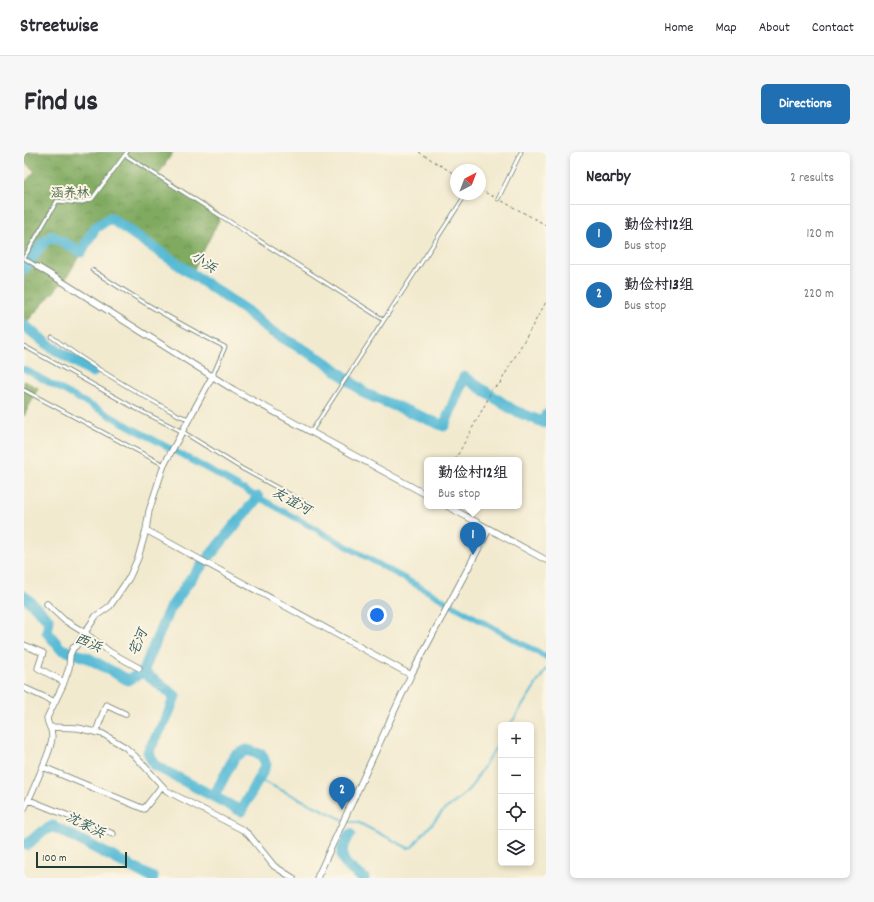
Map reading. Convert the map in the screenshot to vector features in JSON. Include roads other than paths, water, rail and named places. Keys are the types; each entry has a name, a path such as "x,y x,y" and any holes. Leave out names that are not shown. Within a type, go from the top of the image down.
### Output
{"street":[{"path":"38,267 136,329 213,375 234,390 424,493"},
{"path":"24,809 36,786 48,753 52,738 51,727 47,722 47,718 69,668 70,653 96,616 110,606 115,600 129,578 138,558 146,530 149,511 164,465 213,375"},
{"path":"452,509 546,560"},
{"path":"316,878 411,675 489,529"},
{"path":"146,530 411,675"},
{"path":"47,604 64,620 85,633 110,652 139,668"},
{"path":"24,645 43,653 38,668 64,682"},
{"path":"24,688 55,702"},
{"path":"96,732 106,705 125,714"},
{"path":"51,727 78,728 96,732 103,734 125,747 162,786 179,798 243,830 249,835 274,866 293,878"},
{"path":"43,767 144,809 162,786"},
{"path":"29,800 113,834"}],"lane":[{"path":"498,199 521,152"},
{"path":"38,267 24,258 57,200 80,203 92,200 126,153 384,320"},
{"path":"311,432 462,200"},
{"path":"92,270 185,327 225,347 213,375"},
{"path":"52,337 103,373 180,416 189,419"},
{"path":"24,346 313,507"},
{"path":"24,390 164,465"}],"waterway":[{"name":"小浜","path":"24,269 43,243 52,236 81,252 95,228 110,218 245,310 271,331 327,363 366,394 444,426 464,377 513,410 545,423 546,415"},
{"name":"小浜","path":"24,325 48,345 93,372"},
{"name":"友谊河","path":"24,369 546,657"},
{"name":"宅河","path":"214,796 235,756 247,750 262,755 266,765 241,811 154,765 148,752 167,717 175,696 143,672 168,612 190,580 258,497"},
{"name":"西浜","path":"24,596 49,620 47,632 61,649 88,658 128,680 143,672"},
{"path":"512,722 546,669"},
{"path":"258,779 348,822 357,822 408,848 412,847 444,810 458,800 471,787 498,744"},
{"name":"沈家浜","path":"24,844 27,845 40,833 53,826 153,878"},
{"path":"350,834 343,847 342,856 346,864 364,878"}],"place":[{"name":"勤俭村12组","path":"473,555"},
{"name":"勤俭村13组","path":"342,810"}],"park label":[{"name":"涵养林","path":"70,194"}]}
